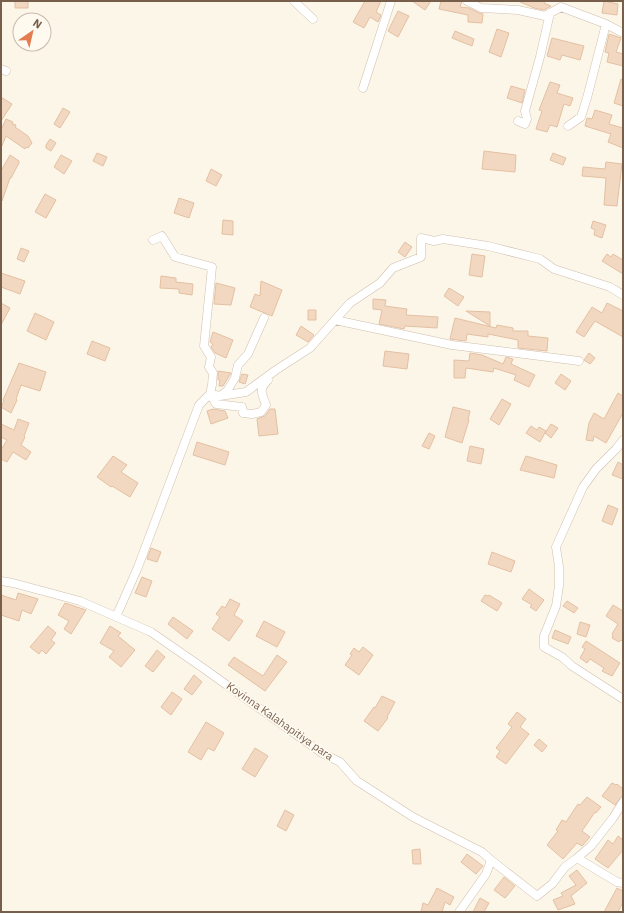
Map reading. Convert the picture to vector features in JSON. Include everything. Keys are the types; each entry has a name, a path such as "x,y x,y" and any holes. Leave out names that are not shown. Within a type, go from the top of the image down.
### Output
{"street":[{"path":"294,1 313,19"},
{"path":"363,88 391,1"},
{"path":"467,1 481,8 518,10 545,16 561,7 606,24 623,33"},
{"path":"518,10 521,1"},
{"path":"518,121 525,124 527,119 525,111 550,13"},
{"path":"568,126 581,117 606,24"},
{"path":"116,617 138,567 199,405 210,394 212,385 212,373 209,367 211,357 204,346 212,267 175,257 162,236 153,240"},
{"path":"210,394 220,396 246,392 310,348 350,303 380,282 393,268 421,257 421,238 434,242 443,239 488,246 540,259 554,269 610,287 623,295"},
{"path":"220,396 227,391 235,378 238,365 248,354 264,318"},
{"path":"335,320 452,345 579,361"},
{"path":"210,394 216,404 242,406 243,413 252,414 261,412 266,405 261,390 262,386 276,370"},
{"path":"623,440 596,469 583,487 556,547 559,567 559,586 556,606 544,636 544,647 562,657 572,666 623,699"},
{"name":"Kovinna Kalahapitiya para","path":"1,581 80,601 151,632 322,753 340,762 357,781 413,817 482,852 537,896 552,884 565,867 577,858"},
{"path":"623,802 592,846 577,858 617,882 623,883"},
{"path":"459,912 486,874 491,860"}],"building":[{"path":"15,1 28,1 28,8 15,8"},
{"path":"365,1 381,1 376,12 381,15 378,22 370,17 364,28 353,22"},
{"path":"412,1 431,1 425,10"},
{"path":"441,1 462,1 460,7 469,8 483,14 482,23 468,22 468,15 439,9"},
{"path":"518,1 545,1 544,3 551,6 544,10 534,8"},
{"path":"604,1 618,4 617,15 602,13"},
{"path":"398,11 409,16 398,37 388,31"},
{"path":"497,29 509,33 501,57 489,52"},
{"path":"455,31 474,39 472,46 452,38"},
{"path":"609,34 621,38 616,52 623,54 623,66 607,62 609,53 605,52"},
{"path":"552,38 584,46 580,60 562,55 560,60 547,56"},
{"path":"621,79 623,80 623,106 614,103"},
{"path":"550,82 560,85 557,93 573,98 570,106 564,104 557,127 550,125 547,132 536,129 542,111 539,110"},
{"path":"511,86 525,90 522,103 507,98"},
{"path":"1,97 12,104 1,121"},
{"path":"63,108 70,112 60,128 54,124"},
{"path":"595,110 612,115 609,124 623,128 623,148 608,142 611,134 585,126 587,118 592,119"},
{"path":"6,119 13,122 12,124 16,125 15,127 28,136 32,143 28,148 26,147 25,149 6,136 1,148 1,130"},
{"path":"50,139 56,143 51,151 46,148 46,145"},
{"path":"484,151 516,155 515,172 482,169"},
{"path":"97,153 107,157 103,166 93,161"},
{"path":"553,153 566,158 563,165 550,160"},
{"path":"10,155 19,161 19,163 10,178 2,201 1,171"},
{"path":"61,155 72,161 64,174 54,167"},
{"path":"606,162 622,164 617,206 604,205 606,178 582,176 583,167 605,169"},
{"path":"211,169 222,175 216,186 206,181"},
{"path":"45,194 56,200 46,218 35,212"},
{"path":"179,198 194,203 189,218 174,213"},
{"path":"223,220 233,221 233,235 222,234"},
{"path":"593,221 606,225 602,238 594,235 595,230 591,228"},
{"path":"405,242 412,247 405,257 398,252"},
{"path":"21,248 29,251 24,262 17,259"},
{"path":"472,254 485,256 482,277 469,275"},
{"path":"607,254 611,257 613,254 623,260 623,274 602,261"},
{"path":"1,273 25,281 20,294 1,287"},
{"path":"161,276 176,278 176,282 193,284 192,295 179,293 179,289 160,288"},
{"path":"261,281 282,290 272,316 250,307 255,294 260,296"},
{"path":"216,283 235,288 231,305 214,304"},
{"path":"449,288 464,297 458,306 444,296"},
{"path":"373,299 386,300 385,306 407,309 406,315 438,317 437,328 405,326 404,329 379,324 382,310 373,309"},
{"path":"1,303 10,308 1,325"},
{"path":"607,303 623,311 623,337 595,321 584,337 576,332 592,307 602,313"},
{"path":"308,310 316,310 316,320 308,320"},
{"path":"466,311 490,312 490,326"},
{"path":"35,313 54,322 46,340 27,331"},
{"path":"455,318 496,328 497,325 513,328 513,331 528,331 528,336 548,338 547,351 518,348 518,340 488,334 488,337 467,334 466,341 450,339"},
{"path":"301,326 314,335 308,342 296,335"},
{"path":"213,332 233,340 226,358 215,353 211,347 213,344 210,342"},
{"path":"92,341 110,348 105,361 87,354"},
{"path":"385,351 409,354 407,369 383,366"},
{"path":"470,353 482,355 503,364 506,357 513,359 511,364 535,375 529,387 514,380 516,375 494,368 493,372 466,368 465,378 454,378 454,360 469,361"},
{"path":"589,353 595,358 590,364 584,360"},
{"path":"19,363 46,372 40,391 21,385 16,399 17,400 11,413 1,407"},
{"path":"218,371 231,373 223,386 219,386 220,380 218,380"},
{"path":"242,374 248,375 245,384 239,382"},
{"path":"561,374 571,381 565,390 555,383"},
{"path":"618,393 623,396 623,413 606,443 594,436 593,441 586,440 589,423 594,413 604,419"},
{"path":"502,399 511,404 499,425 490,419"},
{"path":"453,407 470,411 469,420 462,443 445,437"},
{"path":"213,409 225,411 228,418 211,424 207,411"},
{"path":"270,409 275,409 278,434 259,436 257,419 265,416"},
{"path":"18,419 29,423 21,445 31,452 26,460 13,452 7,462 1,459 1,450 7,440 1,437 1,424 14,430"},
{"path":"551,424 558,428 551,438 545,433"},
{"path":"531,426 537,430 539,427 546,431 540,442 526,433"},
{"path":"429,433 435,436 429,449 422,446"},
{"path":"197,442 229,452 225,465 193,455"},
{"path":"470,446 484,449 481,464 467,461"},
{"path":"113,456 127,465 121,472 138,483 130,497 112,486 111,487 97,477"},
{"path":"526,456 557,465 554,478 520,470"},
{"path":"618,462 623,465 623,479 612,475"},
{"path":"608,505 618,509 612,525 602,521"},
{"path":"151,548 161,552 157,562 147,559"},
{"path":"492,552 515,561 511,572 488,564"},
{"path":"142,577 152,581 146,597 135,593"},
{"path":"529,589 544,600 536,611 530,607 532,605 522,599"},
{"path":"18,593 38,599 31,614 22,610 19,621 1,615 1,595 16,600"},
{"path":"485,595 489,595 502,603 497,611 481,601"},
{"path":"230,599 240,604 234,615 243,621 229,641 212,629 220,617 216,614 222,606 225,608"},
{"path":"567,601 578,608 574,613 563,606"},
{"path":"65,603 86,610 71,634 64,629 69,621 58,615"},
{"path":"613,605 623,611 623,642 621,640 619,642 612,638 612,634 618,624 606,616"},
{"path":"173,617 193,631 187,639 168,624"},
{"path":"264,621 285,632 277,647 256,636"},
{"path":"580,622 590,625 586,637 577,634"},
{"path":"48,626 56,633 51,640 55,643 46,654 42,650 39,654 30,647"},
{"path":"110,626 121,633 118,636 135,650 121,667 109,657 114,651 100,643"},
{"path":"555,630 571,637 568,644 552,638"},
{"path":"586,641 620,663 612,676 602,671 604,668 590,659 587,663 580,658 585,649 582,647"},
{"path":"363,647 373,655 359,675 345,665 352,655 350,654 354,648 359,652"},
{"path":"157,650 165,657 153,672 145,666"},
{"path":"277,655 287,662 265,691 228,665 234,657 263,676"},
{"path":"194,675 202,682 192,695 184,689"},
{"path":"172,692 182,699 171,715 161,707"},
{"path":"382,696 395,702 387,717 388,718 378,731 364,721 374,707 375,708"},
{"path":"517,712 526,719 520,727 529,734 506,764 496,757 500,751 496,748 512,727 508,724"},
{"path":"206,722 224,733 214,751 208,748 201,760 188,752"},
{"path":"539,739 547,746 542,752 534,745"},
{"path":"255,748 268,756 255,777 242,769"},
{"path":"612,783 617,784 623,789 623,795 615,805 602,796"},
{"path":"587,797 601,807 596,813 595,812 582,831 590,837 582,846 577,843 563,859 547,845 558,831 556,830 562,820 566,822 578,804 580,805"},
{"path":"285,810 294,815 286,831 277,826"},
{"path":"618,836 623,840 623,850 608,868 595,859 608,840 613,844"},
{"path":"420,849 421,864 413,864 412,850"},
{"path":"467,854 483,866 476,874 461,862"},
{"path":"577,870 587,883 571,896 575,904 558,910 553,900 563,896 561,893 576,885 569,876"},
{"path":"504,877 515,886 505,898 494,890"},
{"path":"437,888 454,897 450,905 445,902 442,912 421,912 423,903 428,905"},
{"path":"617,888 623,891 623,902 618,912 604,912"},
{"path":"480,898 489,903 484,912 473,912"}]}
